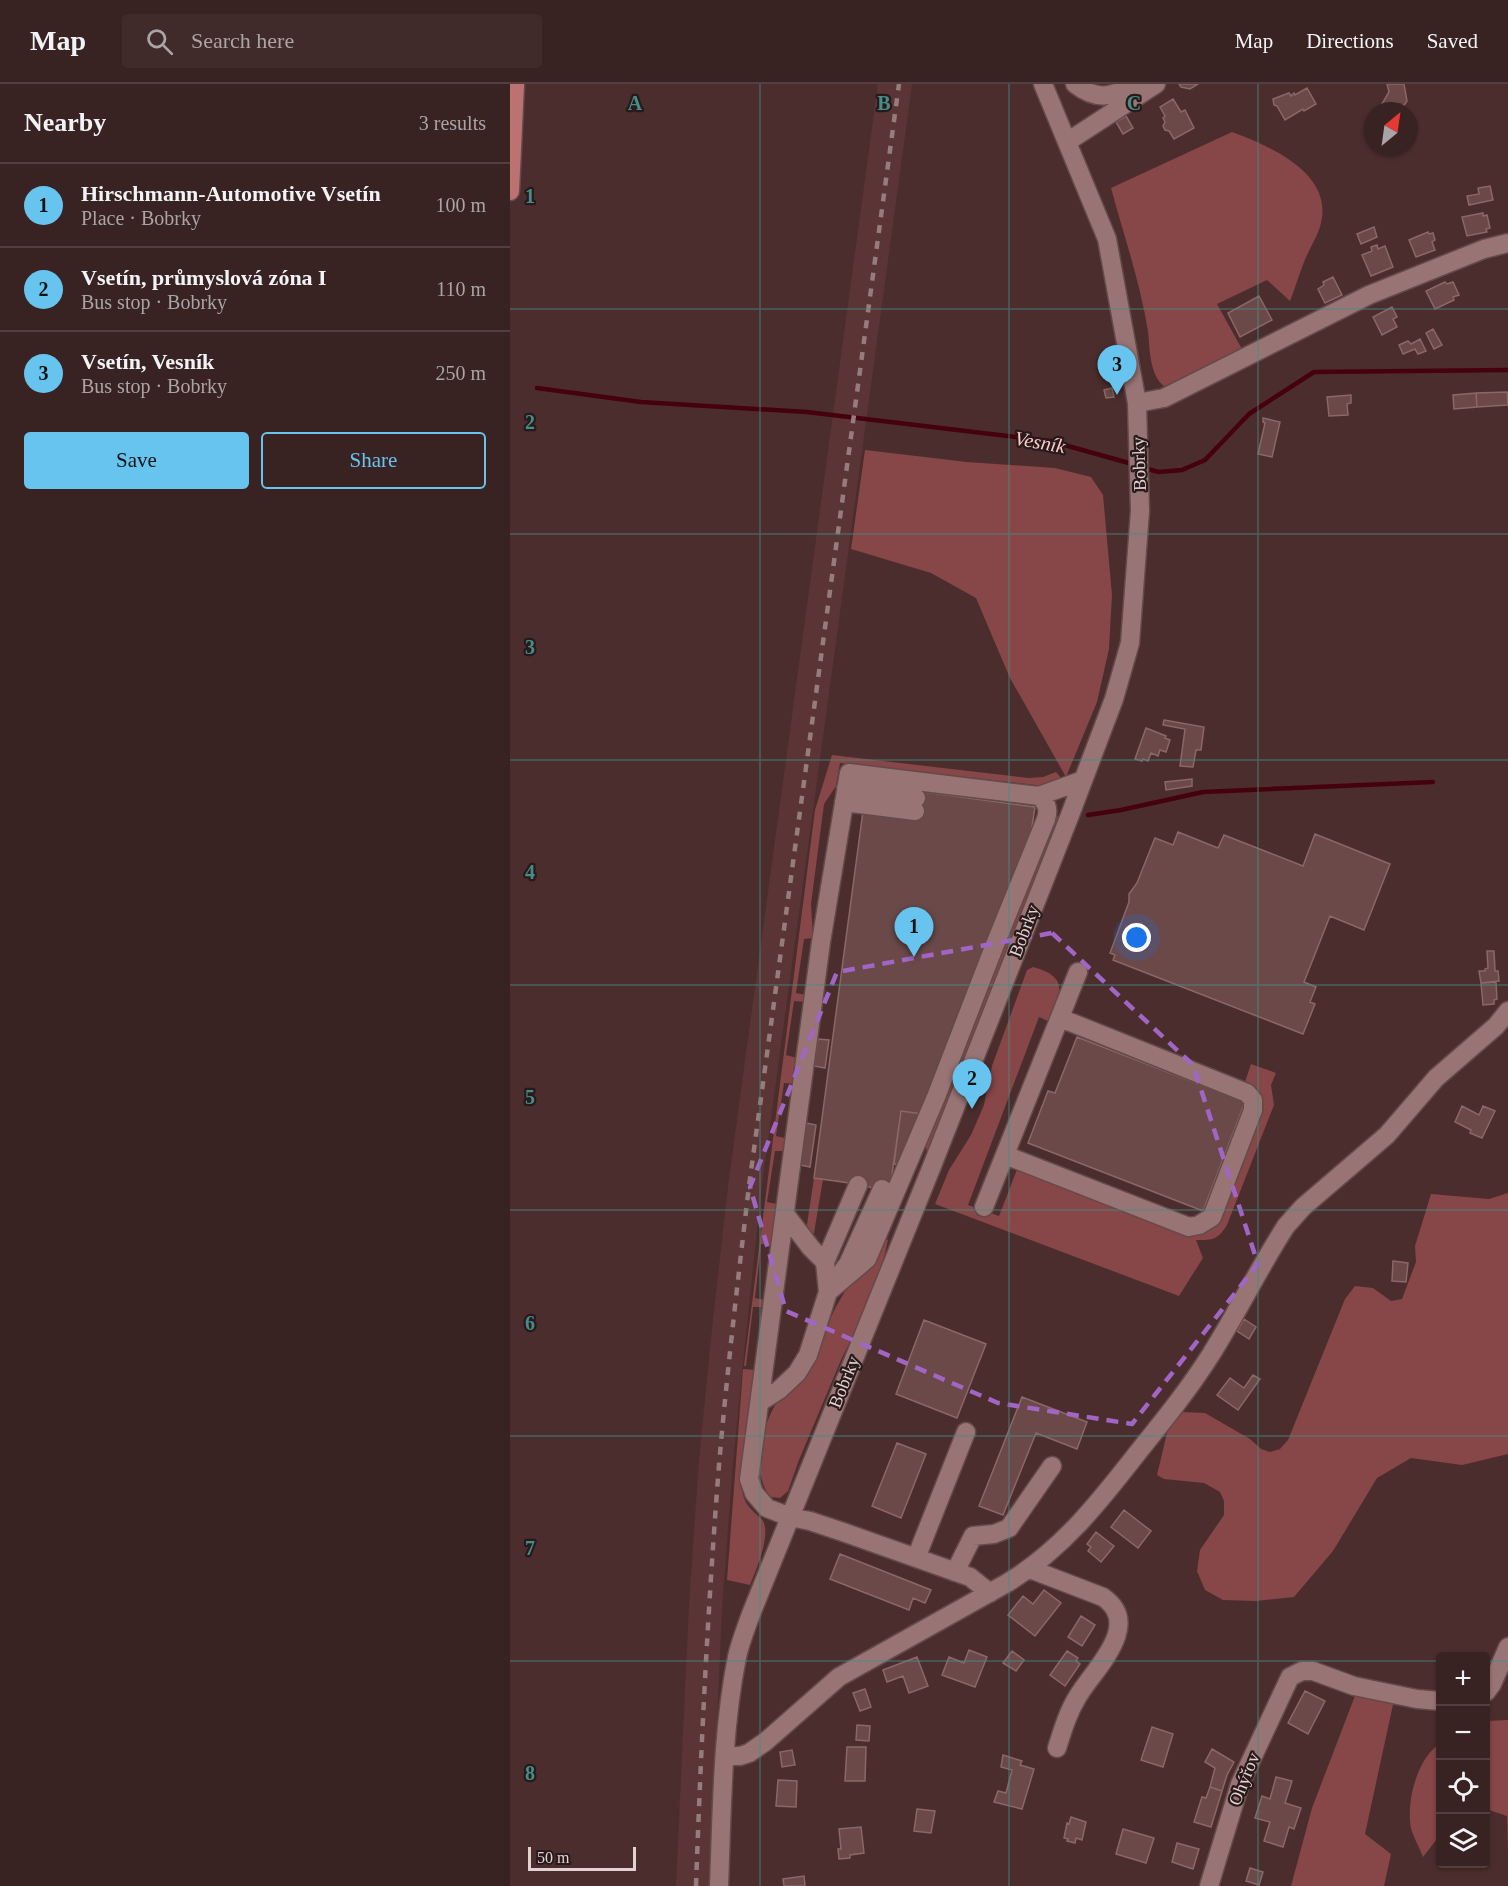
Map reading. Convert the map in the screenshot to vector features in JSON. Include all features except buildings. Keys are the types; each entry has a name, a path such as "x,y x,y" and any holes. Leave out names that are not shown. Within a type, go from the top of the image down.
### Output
{"highway":[{"path":"510,191 515,84"}],"street":[{"name":"Bobrky","path":"719,1886 725,1756 737,1655 751,1614 932,1166 1083,780 1114,699 1130,643 1140,511 1137,403 1107,238 1043,84"},
{"path":"1075,84 1093,96 1099,96 1123,91 1139,84"},
{"path":"1067,142 1156,84"},
{"path":"1137,403 1164,398 1369,295 1484,249 1508,243"},
{"path":"846,787 1039,796 1083,780"},
{"path":"846,787 916,805"},
{"path":"846,787 820,953 749,1479 754,1493 767,1508 970,1577 990,1593"},
{"path":"828,1292 867,1259 936,1097 1046,819 1048,810 1045,801 1039,796"},
{"path":"984,1207 1078,972"},
{"path":"725,1756 740,1756 749,1753 765,1742 838,1677 990,1593 1030,1569 1055,1549 1080,1524 1177,1403 1209,1357 1272,1247 1303,1207 1387,1135 1436,1078 1496,1026 1508,1012"},
{"path":"1005,1155 1189,1227 1199,1225 1212,1217 1253,1110 1253,1100 1247,1093 1060,1018"},
{"path":"760,1402 779,1390 797,1373 808,1354 828,1292 848,1264 870,1187 825,1262 828,1292"},
{"path":"785,1214 825,1262"},
{"path":"916,1558 966,1432"},
{"path":"955,1572 973,1536 994,1534 1009,1528 1052,1466"},
{"path":"1030,1569 1103,1597 1112,1603 1117,1613 1119,1626 1116,1641 1071,1709 1057,1748"},
{"path":"1490,1686 1508,1647"},
{"name":"Ohýřov","path":"1209,1886 1239,1784 1290,1677 1302,1671 1312,1671 1354,1686 1436,1701"}],"highlighted area":[{"path":"1052,933 1193,1065 1258,1264 1132,1424 998,1403 786,1311 750,1187 837,972"}],"shaded area":[{"path":"878,84 912,84 762,1184 733,1463 722,1608 710,1886 676,1886 689,1606 699,1460 713,1320 729,1179"},
{"path":"1232,132 1280,154 1308,176 1317,190 1322,205 1321,223 1290,301 1267,280 1217,304 1243,351 1174,385 1165,387 1153,369 1141,295 1111,188"},
{"path":"865,450 967,462 1055,468 1091,477 1103,495 1112,595 1109,649 1097,702 1066,777 1010,678 976,598 931,573 851,549"},
{"path":"832,755 1028,778 1043,777 1056,772 1062,779 1053,785 1036,785 840,763 836,786 824,804 811,904 813,938 804,939 796,993 806,995 805,1002 794,1001 786,1055 797,1058 794,1084 784,1083 776,1136 789,1139 787,1151 775,1151 767,1202 777,1204 773,1245 761,1244 755,1298 764,1300 763,1307 753,1307 746,1366 744,1366 815,810"},
{"path":"1053,816 1062,817 927,1155 925,1137 934,1127 955,1070 961,1046 972,1031 1000,945 1009,935"},
{"path":"1033,967 1045,971 1057,981 1059,994 1057,1003 1050,1022 1039,1017 968,1205 999,1216 1018,1167 1199,1231 1262,1110 1258,1094 1245,1082 1251,1064 1276,1073 1271,1085 1274,1105 1227,1225 1214,1238 1196,1240 1203,1258 1179,1296 935,1204 949,1170 971,1135 984,1105 992,1066 1027,970"},
{"path":"814,1178 823,1179 812,1235 806,1231"},
{"path":"1508,1193 1508,1454 1462,1465 1411,1458 1377,1478 1333,1551 1294,1597 1256,1601 1223,1600 1205,1590 1197,1571 1200,1550 1224,1515 1224,1501 1220,1492 1204,1483 1164,1479 1157,1475 1170,1420 1182,1412 1205,1413 1250,1439 1261,1449 1270,1452 1280,1449 1288,1440 1345,1299 1355,1286 1373,1288 1391,1301 1402,1299 1416,1262 1415,1246 1431,1194 1489,1199"},
{"path":"883,1237 888,1240 878,1284 841,1360 788,1491 780,1498 771,1497 764,1487 760,1461 764,1431 769,1417 782,1395 809,1369 836,1306"},
{"path":"743,1369 756,1370 741,1486 746,1503 762,1520 765,1527 762,1553 750,1585 727,1580"},
{"path":"1358,1688 1394,1700 1365,1834 1391,1854 1384,1886 1291,1886 1312,1808"},
{"path":"1508,1720 1508,1853 1507,1816 1490,1810 1490,1721"},
{"path":"1436,1747 1436,1840 1423,1857 1410,1825 1410,1811 1416,1778"}],"waterway":[{"name":"Vesník","path":"1144,468 1159,472 1182,470 1205,460 1249,414 1314,372 1508,370"},
{"name":"Vesník","path":"537,388 641,402 807,412 1050,441 1136,465"},
{"path":"1088,815 1203,792 1433,782"}],"railway":[{"path":"696,1886 705,1675 715,1518 737,1291 749,1186 899,84"}],"place":[{"name":"Vsetín, Vesník","path":"1117,395"},
{"name":"Hirschmann-Automotive Vsetín","path":"914,957"},
{"name":"Vsetín, průmyslová zóna I","path":"972,1109"}]}
